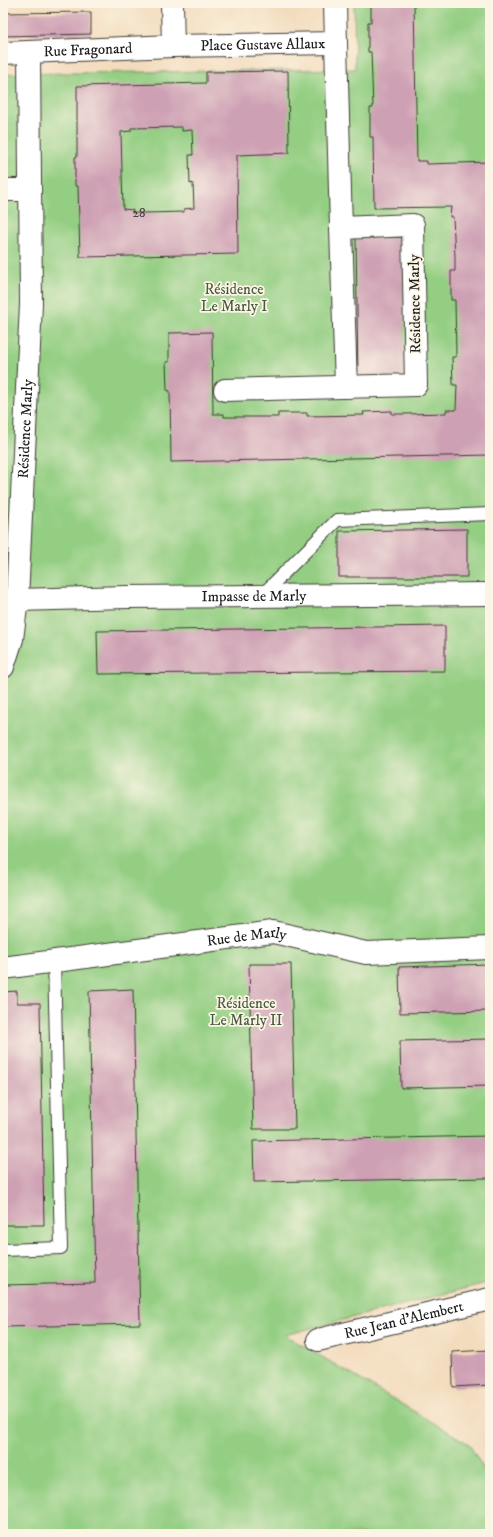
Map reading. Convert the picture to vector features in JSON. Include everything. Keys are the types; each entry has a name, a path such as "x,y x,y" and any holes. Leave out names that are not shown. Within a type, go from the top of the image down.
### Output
{"street":[{"path":"172,3 173,46"},
{"name":"Place Gustave Allaux","path":"173,46 336,43 335,3"},
{"path":"336,43 346,387"},
{"name":"Rue Fragonard","path":"3,53 173,46"},
{"name":"Résidence Marly","path":"3,667 12,639 18,600 31,304 29,52"},
{"path":"3,190 30,190"},
{"name":"Résidence Marly","path":"226,390 416,385 413,225 341,228"},
{"name":"Impasse de Marly","path":"18,600 490,594"},
{"name":"Rue de Marly","path":"3,968 273,932 366,953 490,948"},
{"name":"Rue Jean d'Alembert","path":"318,1340 490,1300"}],"lane":[{"path":"261,596 337,520 490,514"},
{"path":"3,1250 60,1248 54,961"}],"green space":[{"path":"354,3 490,3 490,1282 285,1335 469,1444 490,1480 490,1534 3,1534 3,74 355,69"}],"building":[{"path":"371,3 414,3 417,161 427,161 427,164 490,162 490,455 171,462 170,391 167,390 166,362 169,362 169,333 212,332 213,414 224,414 224,417 278,417 278,413 307,413 307,416 364,415 363,412 392,411 392,414 446,413 446,410 456,410 457,385 453,385 452,357 456,357 455,300 451,300 451,271 455,271 455,257 453,217 450,217 451,207 374,208 373,137 370,137 370,108 373,108 371,52 368,52 368,22 371,22"},
{"path":"91,12 91,34 3,36 3,13"},
{"path":"288,71 289,153 237,155 238,254 80,257 78,186 75,186 75,157 77,157 77,86 206,83 206,72","holes":["182,127 182,131 192,130 193,155 189,155 190,184 193,183 194,208 184,209 184,212 146,213 132,213 133,210 123,209 121,132 131,131 131,128"]},
{"path":"4,216 5,259 3,259"},
{"path":"403,237 405,376 358,377 356,238"},
{"path":"467,529 467,577 339,577 339,531"},
{"path":"445,626 445,671 98,674 97,631"},
{"path":"249,964 291,964 295,1129 253,1129"},
{"path":"490,964 490,1011 400,1013 399,967"},
{"path":"133,989 140,1324 3,1327 3,1285 95,1283 89,991"},
{"path":"17,991 17,1003 40,1003 44,1225 3,1225 3,992"},
{"path":"490,1039 490,1086 401,1088 400,1041"},
{"path":"490,1136 490,1178 254,1182 253,1141"},
{"path":"490,1350 490,1385 453,1387 452,1352"}],"park label":[{"name":"Résidence Le Marly I","path":"234,298"},
{"name":"Résidence Le Marly II","path":"246,1012"}]}
